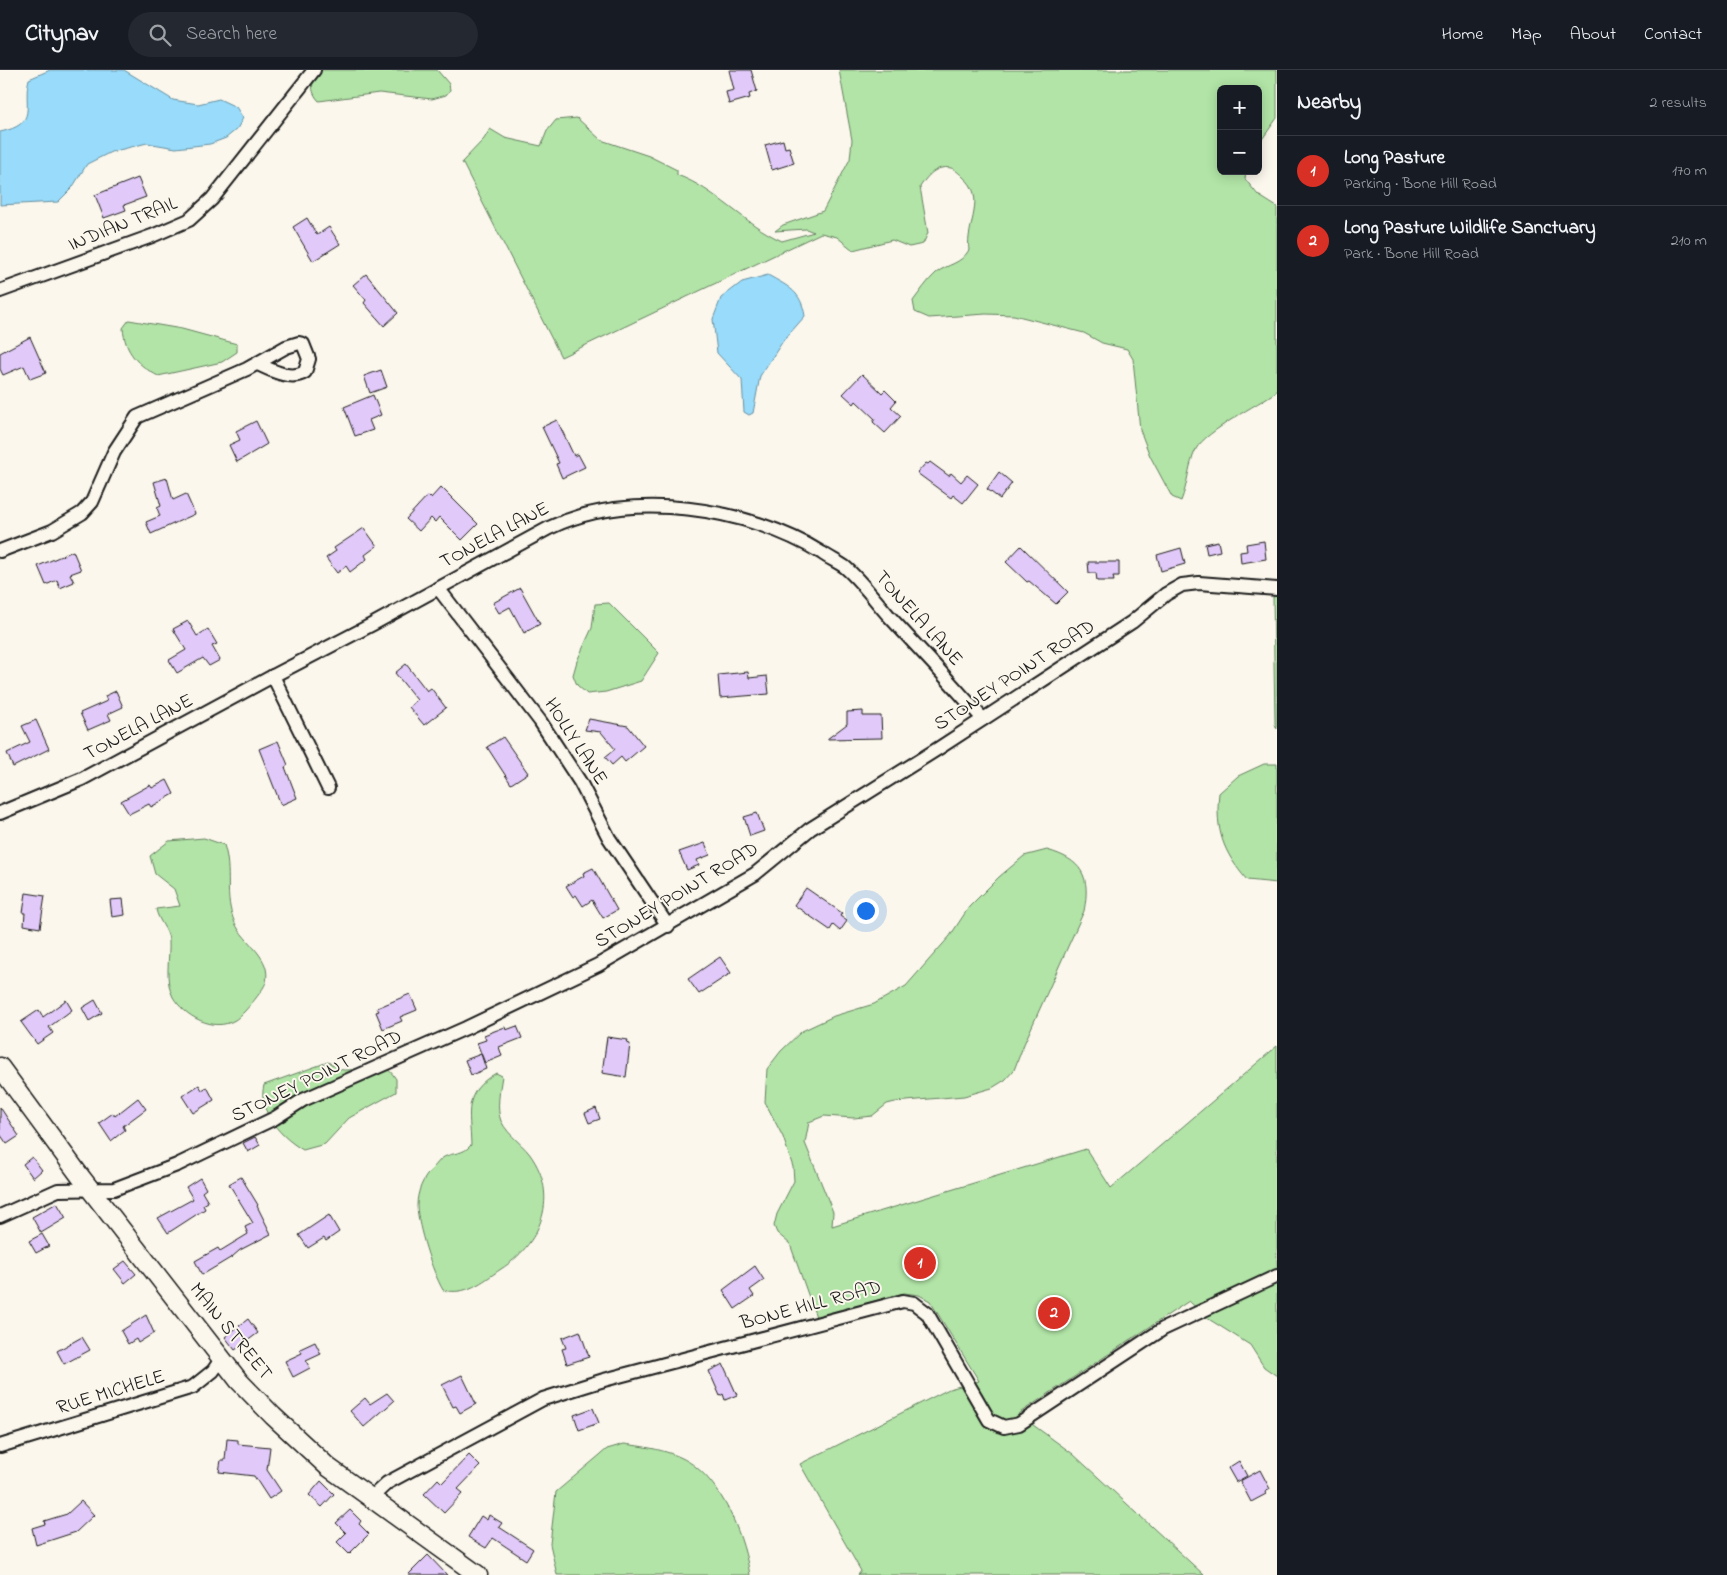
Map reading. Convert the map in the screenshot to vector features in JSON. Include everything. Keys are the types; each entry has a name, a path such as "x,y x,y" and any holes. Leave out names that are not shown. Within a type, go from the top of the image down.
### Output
{"main road":[{"name":"MAIN STREET","path":"0,1067 239,1380 274,1416 328,1466 478,1575"}],"street":[{"name":"INDIAN TRAIL","path":"0,291 152,236 189,220 212,199 314,70"},
{"path":"0,551 52,531 82,513 92,502 118,444 137,417 258,364"},
{"name":"TONELA LANE","path":"0,813 82,779 273,676 350,637 549,528 579,516 665,506 727,515 782,532 844,567 983,719"},
{"name":"STONEY POINT ROAD","path":"0,1216 58,1190 114,1189 177,1165 267,1122 311,1096 576,976 668,926 755,874 810,829 1132,622 1166,594 1182,586 1199,583 1277,589"},
{"name":"HOLLY LANE","path":"438,588 540,721 580,782 609,838 668,926"},
{"path":"273,676 328,788"},
{"name":"BONE HILL ROAD","path":"372,1498 387,1483 543,1399 604,1380 903,1301 914,1303 927,1313 989,1420 1004,1427 1019,1424 1163,1329 1277,1276"},
{"name":"RUE MICHELE","path":"0,1446 193,1387 203,1381 222,1358"}],"green space":[{"path":"318,70 437,70 449,84 450,90 446,95 432,99 379,93 319,101 312,86"},
{"path":"839,70 1277,70 1277,118 1262,139 1262,85 1217,85 1217,175 1246,175 1245,179 1258,195 1277,207 1277,391 1221,426 1202,442 1193,455 1181,501 1172,497 1150,456 1140,430 1133,359 1127,349 1102,343 1084,333 1014,315 986,314 929,318 915,312 913,301 930,279 936,273 962,259 969,250 975,203 974,193 970,185 959,173 951,168 941,168 932,172 920,187 928,233 923,244 909,247 892,240 853,250 837,237 821,233 561,357 462,162 484,139 490,129 505,138 541,146 547,131 556,120 577,118 601,140 649,156 677,170 677,175 705,189 768,234 782,241 814,232 806,229 775,231 783,225 823,211 850,159 852,140"},
{"path":"129,320 182,329 237,344 237,352 222,362 158,376 139,363 126,344 123,328"},
{"path":"1277,596 1277,729 1275,724 1273,597"},
{"path":"609,603 659,653 641,681 606,692 587,694 577,685 573,675 577,661 592,628 595,604"},
{"path":"1264,764 1277,764 1277,883 1247,880 1232,860 1222,840 1218,818 1219,793 1238,776"},
{"path":"204,838 224,845 227,855 231,913 239,930 261,958 267,973 264,986 243,1014 227,1024 218,1025 192,1016 178,1004 170,990 168,976 169,940 156,909 180,906 174,889 155,874 150,856 169,841"},
{"path":"1047,850 1059,854 1076,864 1085,879 1086,899 1084,911 1014,1070 1005,1080 992,1088 964,1096 895,1102 887,1104 872,1116 854,1118 824,1116 809,1122 805,1143 833,1212 832,1226 1086,1149 1111,1188 1277,1046 1277,1376 1264,1367 1250,1345 1207,1318 1189,1301 1018,1414 1073,1454 1204,1575 858,1575 861,1571 800,1464 949,1389 979,1381 930,1301 919,1295 904,1293 816,1317 790,1244 777,1233 774,1226 777,1214 794,1181 793,1167 783,1137 765,1102 767,1069 781,1051 802,1031 834,1016 874,1004 906,986 950,936 969,907 999,877 1024,856"},
{"path":"328,1062 344,1070 373,1066 385,1067 396,1079 396,1092 349,1118 325,1144 303,1150 287,1139 273,1123 264,1105 264,1085"},
{"path":"496,1073 502,1076 499,1093 501,1121 508,1132 530,1154 541,1175 544,1205 541,1220 535,1234 526,1247 501,1269 474,1287 459,1291 443,1290 426,1249 418,1215 418,1195 426,1176 441,1159 465,1150 471,1145 470,1104 478,1088 485,1080"},
{"path":"624,1444 671,1453 696,1467 707,1477 725,1502 732,1516 743,1546 750,1575 557,1575 550,1544 556,1492 607,1449"}],"water":[{"path":"50,70 124,70 173,100 198,104 219,99 236,107 243,118 237,129 226,138 210,144 176,148 147,143 111,152 87,164 72,188 58,202 0,205 0,132 20,124 25,119 29,79"},
{"path":"768,275 797,295 805,316 783,341 760,376 753,413 749,415 744,412 742,380 717,353 713,319 721,298 742,282"}],"building":[{"path":"729,70 751,70 757,91 749,94 750,98 729,104 726,92 734,90"},
{"path":"783,140 785,148 789,147 794,163 772,170 765,145"},
{"path":"138,178 146,197 124,205 126,210 104,218 95,195"},
{"path":"307,218 317,235 329,227 340,244 313,261 293,227"},
{"path":"366,274 398,313 384,326 364,303 366,300 353,285"},
{"path":"30,337 46,373 30,379 24,366 3,375 0,369 0,353"},
{"path":"381,370 387,387 370,393 364,376"},
{"path":"862,374 882,393 885,390 896,401 891,407 901,416 885,433 873,422 875,419 856,401 854,404 843,394"},
{"path":"373,395 381,415 369,420 373,430 355,436 344,407"},
{"path":"557,420 574,456 578,454 585,467 562,478 556,464 559,463 542,427"},
{"path":"256,421 267,444 237,462 229,445 240,440 236,431"},
{"path":"930,462 949,476 951,473 961,482 967,475 978,484 963,503 953,495 951,498 917,473 926,463"},
{"path":"999,472 1012,483 1000,499 987,489"},
{"path":"167,478 173,500 186,494 195,514 151,534 146,522 160,516 157,508 161,506 154,482"},
{"path":"441,487 478,524 462,540 439,517 435,522 431,518 419,531 406,519 428,495 431,498"},
{"path":"364,528 377,546 365,555 367,559 350,572 346,566 337,573 326,558 336,551 334,548"},
{"path":"1218,541 1220,551 1207,554 1205,544"},
{"path":"1264,541 1266,559 1241,563 1240,552 1247,551 1246,544"},
{"path":"1021,546 1068,592 1056,604 1029,581 1027,582 1006,562"},
{"path":"1181,548 1185,564 1161,571 1157,555"},
{"path":"73,551 81,570 70,574 74,582 60,588 57,580 46,585 38,566"},
{"path":"1088,562 1119,562 1119,576 1113,576 1114,581 1097,581 1096,573 1089,573"},
{"path":"520,588 540,624 524,633 510,607 499,613 493,603"},
{"path":"188,621 197,636 208,629 217,644 212,646 220,660 209,666 203,658 177,673 169,660 186,650 173,629"},
{"path":"406,664 427,691 431,688 446,708 424,725 409,707 417,700 395,673"},
{"path":"748,672 749,678 767,676 769,694 720,698 718,675"},
{"path":"116,691 123,707 108,714 111,720 88,730 80,713 107,701 105,696"},
{"path":"863,711 863,716 881,716 882,738 827,739 847,724 847,712"},
{"path":"589,719 628,726 644,746 625,762 621,757 612,765 605,757 615,749 601,732 585,730"},
{"path":"36,720 49,749 13,767 7,753 30,742 22,726"},
{"path":"503,737 528,773 511,784 487,747"},
{"path":"278,741 288,765 285,767 297,798 281,805 259,749"},
{"path":"167,780 174,794 151,807 149,804 129,814 121,801 150,785 152,788"},
{"path":"757,813 764,831 750,836 744,817"},
{"path":"705,843 710,855 697,860 699,865 687,870 679,852"},
{"path":"593,868 617,910 603,918 592,900 583,906 576,895 573,897 566,886 584,876 583,873"},
{"path":"806,888 842,913 840,916 847,921 840,931 833,925 830,930 794,905"},
{"path":"26,893 45,896 40,928 24,925 25,913 23,913"},
{"path":"123,899 125,915 112,917 110,900"},
{"path":"720,957 731,973 699,994 688,979"},
{"path":"410,994 417,1010 400,1017 402,1021 383,1029 376,1012 379,1011 377,1008"},
{"path":"66,1000 72,1010 49,1027 53,1033 37,1044 21,1022 39,1010 43,1017"},
{"path":"95,1000 102,1013 89,1021 82,1008"},
{"path":"517,1026 522,1038 499,1047 502,1056 485,1063 477,1043 486,1040 484,1035 505,1027 506,1030"},
{"path":"607,1037 628,1040 627,1043 630,1044 626,1077 602,1073"},
{"path":"481,1054 486,1069 471,1075 465,1060"},
{"path":"199,1085 202,1090 207,1087 214,1100 193,1113 182,1096"},
{"path":"138,1098 146,1109 123,1126 125,1130 111,1141 99,1123 113,1113 115,1116"},
{"path":"0,1107 19,1136 7,1144 0,1134"},
{"path":"596,1108 600,1119 589,1123 585,1113"},
{"path":"255,1137 260,1145 248,1152 243,1143"},
{"path":"32,1157 42,1170 33,1178 23,1164"},
{"path":"241,1177 258,1205 271,1234 240,1250 202,1275 195,1261 218,1248 220,1251 248,1234 245,1227 253,1223 229,1184"},
{"path":"200,1178 206,1189 202,1192 208,1202 203,1205 205,1209 168,1233 158,1218 193,1199 186,1187"},
{"path":"57,1203 66,1218 41,1233 32,1217"},
{"path":"329,1215 339,1232 326,1241 324,1238 308,1248 299,1235"},
{"path":"42,1234 49,1246 36,1253 29,1241"},
{"path":"125,1261 136,1274 125,1283 114,1269"},
{"path":"755,1266 764,1280 750,1290 754,1296 735,1309 723,1290"},
{"path":"146,1315 154,1333 138,1343 136,1339 128,1344 121,1331"},
{"path":"248,1319 258,1333 235,1350 225,1337"},
{"path":"580,1331 589,1357 567,1364 562,1349 566,1348 562,1338"},
{"path":"82,1337 90,1350 64,1364 57,1351"},
{"path":"315,1342 321,1354 306,1361 310,1368 293,1377 285,1361 302,1353 300,1349"},
{"path":"723,1364 737,1395 725,1400 723,1394 720,1396 709,1371"},
{"path":"462,1375 476,1404 460,1413 456,1406 453,1407 442,1385"},
{"path":"387,1393 394,1401 364,1427 350,1411 365,1398 370,1404"},
{"path":"593,1408 599,1423 579,1430 574,1415"},
{"path":"227,1439 238,1440 238,1444 270,1447 267,1470 281,1491 269,1499 254,1476 219,1472 221,1460 225,1460"},
{"path":"469,1455 480,1466 458,1489 463,1493 444,1513 424,1494 438,1479 442,1483"},
{"path":"1239,1461 1247,1476 1236,1482 1228,1468"},
{"path":"1260,1470 1270,1489 1265,1492 1266,1494 1251,1502 1240,1481"},
{"path":"321,1481 334,1494 322,1507 309,1495"},
{"path":"81,1501 94,1515 76,1532 36,1545 32,1528 45,1524 44,1521 67,1514"},
{"path":"350,1510 361,1521 359,1524 369,1534 349,1554 337,1542 346,1533 336,1523"},
{"path":"489,1515 502,1523 499,1527 533,1549 526,1560 493,1538 486,1548 468,1537 481,1516 487,1520"},
{"path":"428,1555 447,1575 408,1575"}],"place":[{"name":"Long Pasture","path":"920,1263"},
{"name":"Long Pasture Wildlife Sanctuary","path":"1054,1313"}]}
